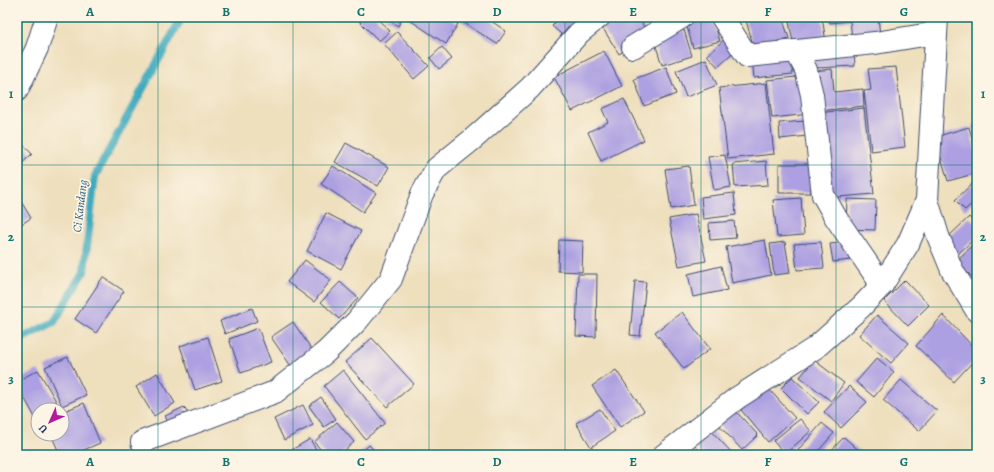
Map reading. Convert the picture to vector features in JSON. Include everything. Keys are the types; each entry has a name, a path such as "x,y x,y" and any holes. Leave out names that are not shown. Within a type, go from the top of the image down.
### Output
{"street":[{"path":"17,90 37,48 47,17"},
{"path":"142,442 275,392 326,352 358,321 391,279 422,194 436,169 473,139 530,88 579,33 599,17"},
{"path":"633,47 682,17"},
{"path":"664,455 737,398 815,348 861,307 882,285 908,244 927,200 937,25 875,43 747,56 722,17"},
{"path":"796,51 806,70 812,95 823,195 836,218 882,285"},
{"path":"927,200 938,236 952,270 977,311"}],"building":[{"path":"355,17 375,17 390,31 379,41"},
{"path":"384,17 403,17 398,26"},
{"path":"405,17 447,17 458,24 446,44"},
{"path":"455,17 485,17 506,31 497,44"},
{"path":"561,17 572,17 581,26 568,40 552,26"},
{"path":"601,17 638,17 649,35 619,54 597,19"},
{"path":"712,17 720,41 693,48 686,23"},
{"path":"745,17 782,17 789,38 754,48"},
{"path":"788,17 822,17 826,42 794,47"},
{"path":"829,17 878,17 880,35 852,38 850,21 830,23"},
{"path":"684,30 692,56 662,65 654,40"},
{"path":"397,32 429,66 414,79 384,44"},
{"path":"728,36 739,48 718,67 707,55"},
{"path":"442,47 452,59 439,69 430,58"},
{"path":"854,50 855,66 815,68 813,52"},
{"path":"604,51 622,86 572,111 554,77"},
{"path":"791,54 793,74 754,78 752,57"},
{"path":"706,59 717,85 686,97 676,71"},
{"path":"666,67 676,94 644,106 634,79"},
{"path":"896,67 905,147 871,151 864,91 871,90 868,69"},
{"path":"832,69 834,92 863,89 864,106 819,111 814,71"},
{"path":"806,76 810,114 772,118 767,80"},
{"path":"766,83 774,154 728,159 719,88"},
{"path":"624,99 644,140 601,161 588,132 608,122 602,109"},
{"path":"864,108 874,194 827,198 818,113"},
{"path":"806,121 807,136 780,139 779,123"},
{"path":"977,123 977,142 972,125"},
{"path":"969,127 977,156 977,173 948,181 935,137"},
{"path":"17,138 32,154 17,168"},
{"path":"346,143 389,167 378,186 335,162"},
{"path":"725,155 731,187 714,190 708,157"},
{"path":"766,161 768,185 735,187 733,164"},
{"path":"779,164 810,164 811,193 779,193"},
{"path":"333,166 376,193 363,212 321,184"},
{"path":"689,166 694,205 671,209 665,169"},
{"path":"977,179 977,199 965,210 955,200"},
{"path":"734,193 736,215 703,219 701,197"},
{"path":"17,195 31,218 17,227"},
{"path":"801,198 804,235 777,237 773,200"},
{"path":"847,199 876,200 875,230 846,229"},
{"path":"326,213 361,231 341,269 307,251"},
{"path":"696,214 706,261 679,266 669,219"},
{"path":"969,217 977,225 977,236 957,255 944,241"},
{"path":"734,221 736,238 710,240 709,223"},
{"path":"559,240 583,241 582,272 558,271"},
{"path":"765,240 771,275 732,283 726,247"},
{"path":"977,241 977,282 956,261"},
{"path":"785,242 790,273 774,275 770,244"},
{"path":"821,242 824,268 797,270 794,244"},
{"path":"848,242 851,260 833,262 830,244"},
{"path":"305,260 331,280 314,302 287,282"},
{"path":"721,266 727,290 693,297 688,274"},
{"path":"578,274 597,274 596,337 576,336"},
{"path":"103,277 124,291 96,333 75,319"},
{"path":"905,280 929,305 908,326 884,301"},
{"path":"635,281 646,282 640,336 630,335"},
{"path":"340,282 358,298 339,319 321,302"},
{"path":"252,308 257,321 225,334 220,321"},
{"path":"682,312 710,349 684,369 655,332"},
{"path":"877,315 909,343 891,363 859,335"},
{"path":"943,315 977,351 977,357 954,382 916,346"},
{"path":"293,322 315,354 293,369 271,337"},
{"path":"258,328 271,362 241,373 229,339"},
{"path":"208,337 222,381 195,390 180,346"},
{"path":"372,338 414,384 387,407 345,362"},
{"path":"68,357 86,395 70,402 60,402 45,367"},
{"path":"877,358 894,372 874,397 856,382"},
{"path":"814,360 844,383 831,401 800,377"},
{"path":"38,370 57,402 30,402 30,408 17,385 17,381"},
{"path":"343,370 385,423 365,439 324,386"},
{"path":"616,370 644,411 620,427 592,386"},
{"path":"157,373 175,403 154,416 136,387"},
{"path":"792,377 819,402 807,414 781,388"},
{"path":"901,380 937,411 919,431 883,400"},
{"path":"849,386 867,402 841,428 824,412"},
{"path":"767,387 795,418 768,442 741,410"},
{"path":"321,397 336,419 324,427 309,406"},
{"path":"84,403 100,443 72,455 60,455 54,442 70,442 70,409"},
{"path":"303,405 313,425 284,440 274,419"},
{"path":"731,406 758,435 742,450 715,421"},
{"path":"184,407 191,419 171,428 165,416"},
{"path":"600,409 615,431 591,447 576,423"},
{"path":"800,419 811,431 785,454 773,441"},
{"path":"337,422 354,442 340,455 326,455 314,442"},
{"path":"822,423 834,433 815,455 804,455 798,450"},
{"path":"705,424 734,455 703,455 689,439"},
{"path":"844,437 864,455 827,455"},
{"path":"310,439 319,455 283,455"},
{"path":"369,445 379,455 358,455"}],"waterway":[{"name":"Ci Kandang","path":"17,341 54,322 84,272 95,176 182,17"}]}
